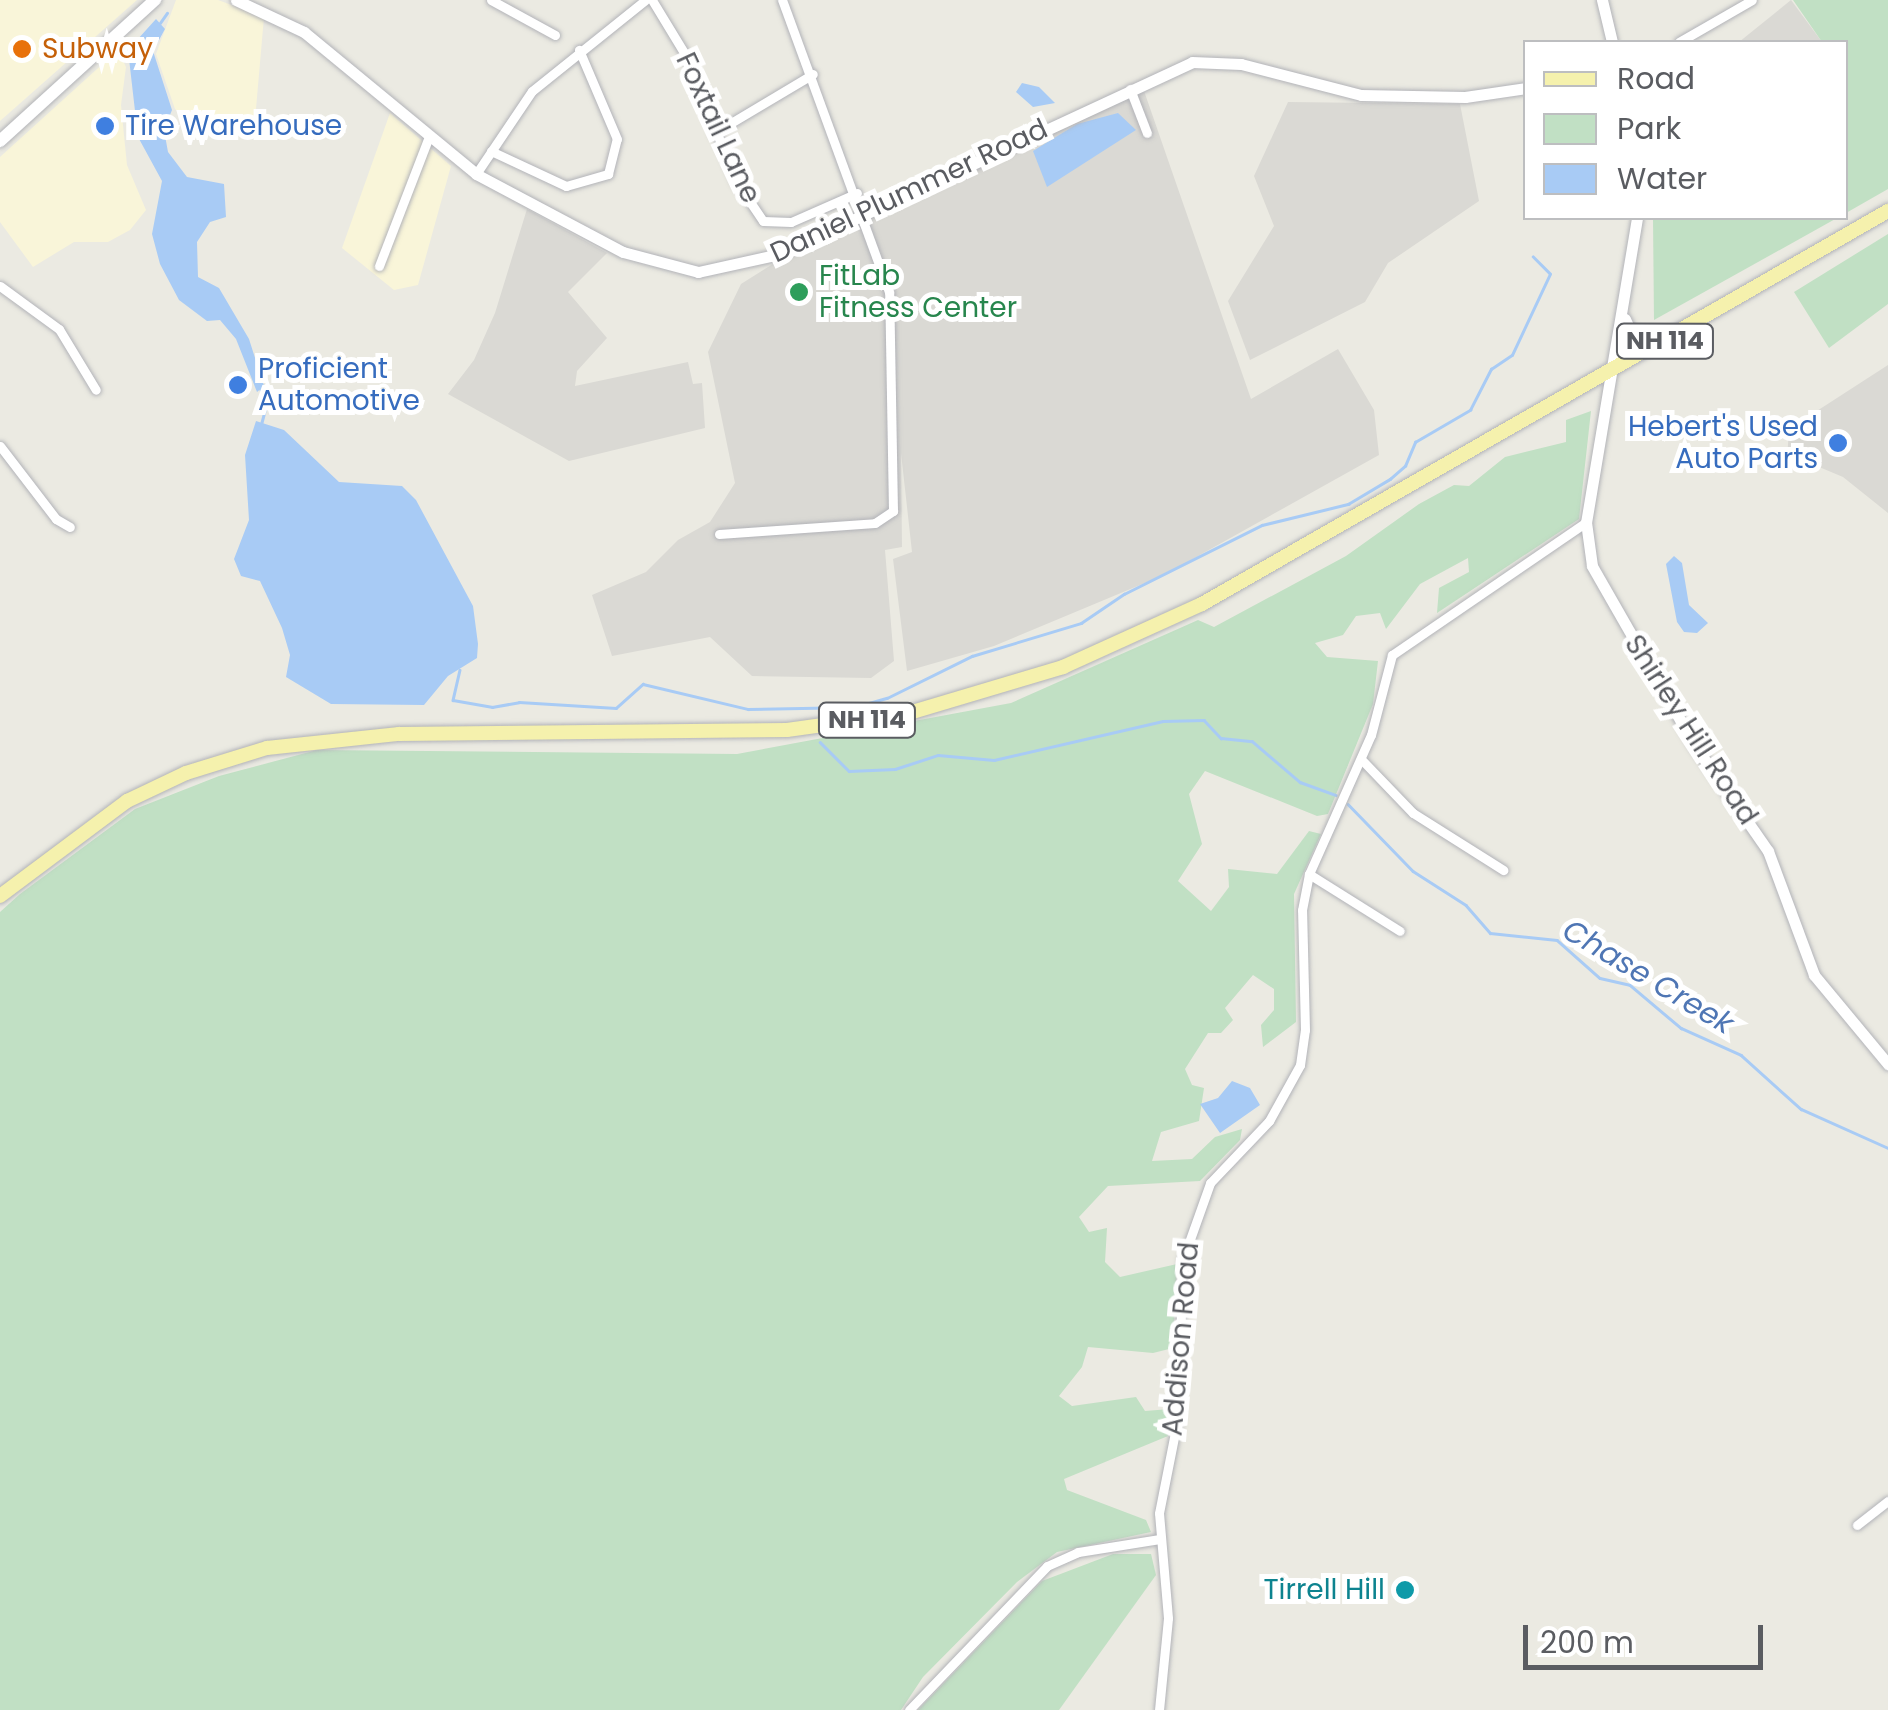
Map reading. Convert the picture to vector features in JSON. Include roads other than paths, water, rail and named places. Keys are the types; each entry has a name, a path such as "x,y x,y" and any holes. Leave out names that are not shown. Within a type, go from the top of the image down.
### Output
{"main road":[{"path":"0,141 155,0"},
{"name":"NH 114","path":"0,896 127,801 186,773 268,748 399,734 787,730 908,712 1001,689 1168,621 1615,370 1888,211"}],"street":[{"name":"Daniel Plummer Road","path":"236,0 304,32 428,139 476,174 624,252 698,272 761,261 1129,86 1203,60 1361,95 1478,96 1523,88"},
{"path":"491,0 554,35"},
{"path":"476,174 532,91 579,50 648,0"},
{"name":"Foxtail Lane","path":"648,0 686,56 736,180 768,224 791,222 857,193"},
{"path":"719,534 875,523 893,511 893,339 889,292 814,74 782,0"},
{"path":"1602,0 1612,40"},
{"path":"1682,40 1752,0"},
{"path":"491,151 566,186 608,174 617,140 579,50"},
{"path":"714,133 814,74"},
{"path":"1129,86 1147,133"},
{"path":"379,266 428,139"},
{"name":"Shirley Hill Road","path":"1637,220 1625,318 1586,522 1590,557 1607,599 1768,851 1814,975 1888,1064"},
{"path":"0,286 59,330 96,390"},
{"path":"1625,318 1632,335 1664,342"},
{"path":"0,446 56,519 70,527"},
{"name":"Addison Road","path":"1159,1710 1168,1618 1160,1539 1161,1492 1177,1422 1185,1248 1210,1182 1269,1121 1300,1065 1306,1030 1302,910 1310,874 1362,759 1387,663 1398,649 1586,522"},
{"path":"1362,759 1413,813 1503,870"},
{"path":"1310,874 1400,931"},
{"path":"1876,1050 1888,1042"},
{"path":"1856,1524 1888,1501"},
{"path":"909,1710 1047,1566 1078,1552 1160,1539"}],"water":[{"path":"156,19 165,29 153,51 172,110 164,130 168,152 187,177 224,184 226,217 210,222 197,242 198,277 219,288 249,339 264,386 257,392 236,339 220,320 207,321 179,300 160,264 152,234 162,181 138,137 128,50"},
{"path":"1022,83 1039,87 1055,103 1033,107 1016,92"},
{"path":"1118,113 1136,130 1047,187 1033,151 1077,124"},
{"path":"256,421 284,430 339,482 402,486 416,500 473,606 478,644 477,658 448,676 424,705 331,704 286,677 290,655 282,628 260,581 241,576 234,559 249,520 245,455"},
{"path":"1674,556 1682,563 1689,605 1708,623 1697,633 1684,632 1677,622 1666,564"},
{"path":"1232,1081 1250,1088 1260,1105 1220,1133 1200,1104 1218,1098"}],"waterway":[{"path":"160,23 167,13"},
{"path":"460,670 453,700 492,707 519,702 616,708 643,684 748,709 855,707 887,698 972,656 1081,623 1124,594 1262,525 1348,504 1390,479 1405,466 1415,442 1470,410 1491,369 1512,355 1550,274 1533,257"},
{"path":"260,387 267,404 262,423"},
{"name":"Chase Creek","path":"820,742 849,771 895,769 938,755 994,760 1163,721 1204,720 1221,738 1252,741 1300,782 1336,795"},
{"name":"Chase Creek","path":"1348,804 1413,871 1466,905 1490,933 1557,940 1600,978 1630,985 1681,1028 1741,1055 1801,1109 1888,1148"}],"place":[{"name":"Subway","path":"22,49"},
{"name":"Tire Warehouse","path":"105,126"},
{"name":"FitLab Fitness Center","path":"799,292"},
{"name":"Proficient Automotive","path":"238,385"},
{"name":"Hebert's Used Auto Parts","path":"1838,443"},
{"name":"Tirrell Hill","path":"1405,1590"}]}
